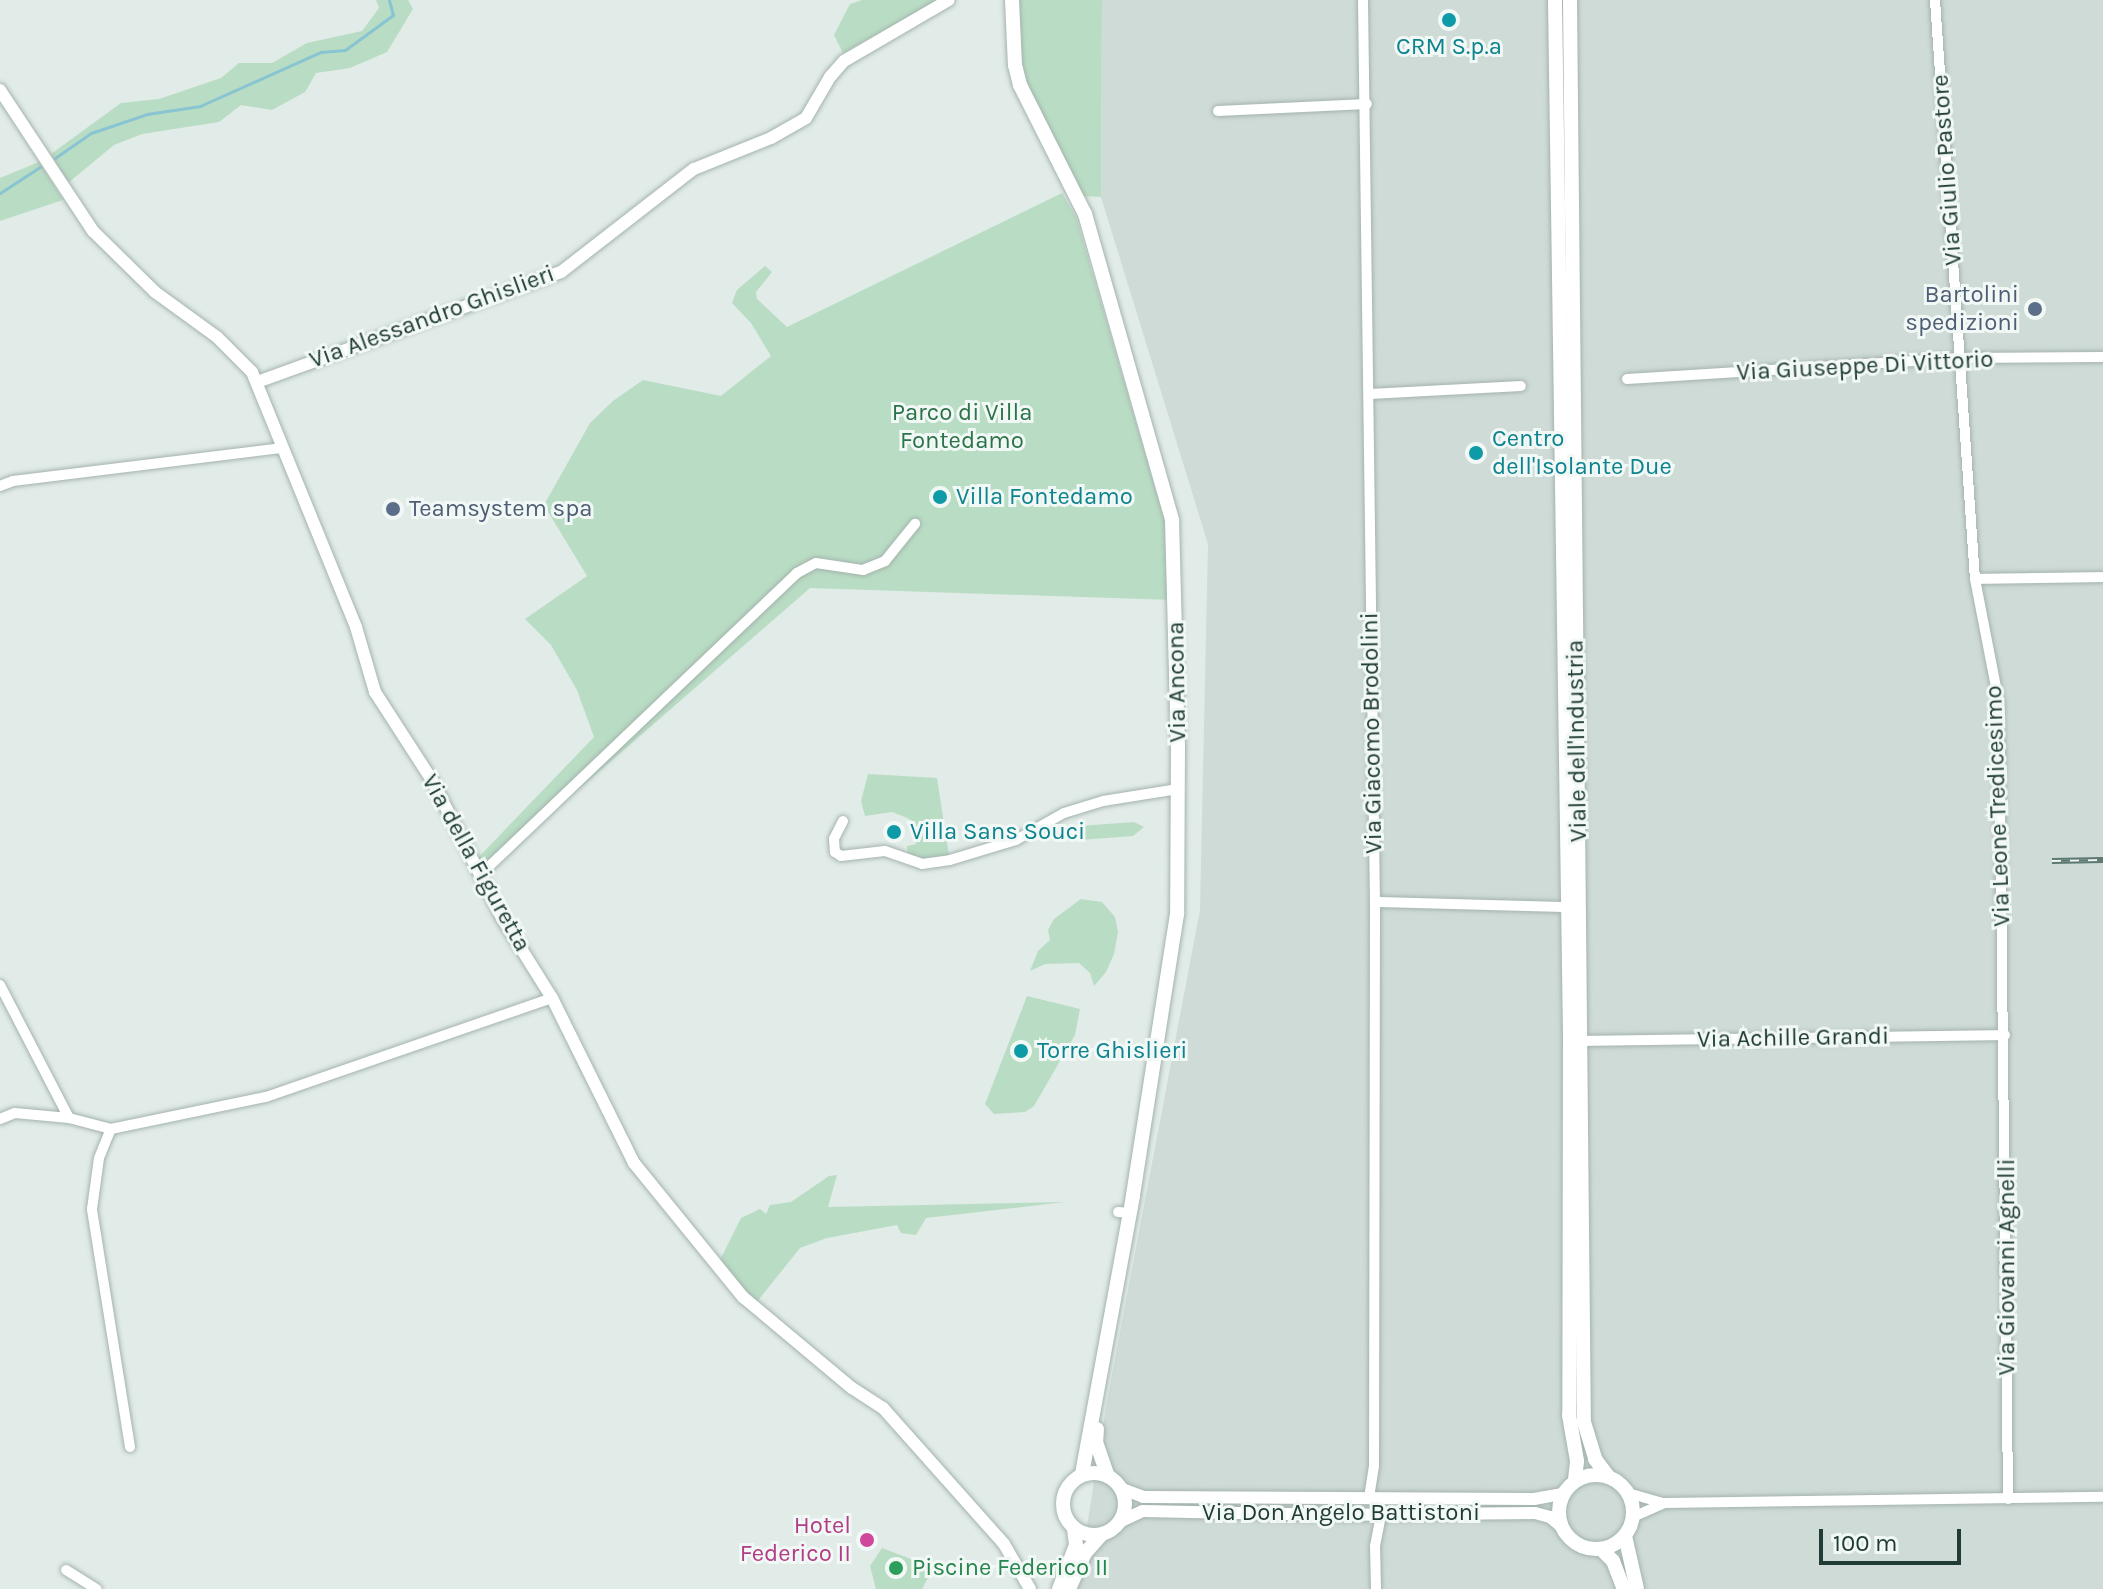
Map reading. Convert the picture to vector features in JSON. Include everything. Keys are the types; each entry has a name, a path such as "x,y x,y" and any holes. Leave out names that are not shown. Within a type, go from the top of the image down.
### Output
{"main road":[{"name":"Via Ancona","path":"1012,0 1015,65 1020,85 1085,214 1172,520 1178,789 1177,914 1124,1212 1082,1475 1067,1488 1063,1502 1066,1516 1074,1528 1076,1545 1059,1589"},
{"name":"Viale dell'Industria","path":"1555,0 1562,291 1569,1415 1577,1461 1575,1481"},
{"name":"Viale dell'Industria","path":"1570,0 1584,1422 1595,1459 1608,1476"},
{"name":"Via Ancona","path":"1098,1385 1096,1442 1108,1476 1120,1488"},
{"path":"1082,1475 1095,1473 1108,1476"},
{"path":"1562,1527 1559,1505 1563,1494 1575,1481 1597,1474 1608,1476 1628,1493 1633,1517 1625,1536 1637,1589"},
{"path":"1069,1589 1085,1553 1102,1534 1119,1522 1125,1505 1120,1488"},
{"name":"Via Don Angelo Battistoni","path":"1562,1527 1578,1544 1601,1549"},
{"path":"1074,1528 1087,1534 1102,1534"},
{"path":"1624,1589 1613,1561 1601,1549 1625,1536"}],"street":[{"name":"Via Alessandro Ghislieri","path":"257,382 561,272 658,193 694,169 771,138 806,118 830,77 844,61 949,0"},
{"name":"Via Giacomo Brodolini","path":"1363,0 1367,104 1375,902 1375,1498"},
{"name":"Via Giulio Pastore","path":"1935,0 1975,579"},
{"name":"Via della Figuretta","path":"0,90 93,231 155,292 217,337 257,382 281,448 356,627 375,692 432,780 480,875 552,998 634,1163 712,1263 783,1333 883,1408 1004,1544 1030,1589"},
{"path":"1218,111 1367,104"},
{"name":"Via Giuseppe Di Vittorio","path":"1627,379 1961,358 2103,357"},
{"path":"1370,394 1521,386"},
{"path":"0,486 13,481 281,448"},
{"path":"480,875 797,573 816,563 863,570 885,561 915,524"},
{"path":"1975,579 2103,577"},
{"name":"Via Leone Tredicesimo","path":"1975,579 1999,702 2005,1035"},
{"path":"843,821 834,839 835,852 841,856 885,851 922,864 950,860 1016,840 1064,813 1103,801 1178,789"},
{"path":"1375,902 1567,907"},
{"path":"0,985 69,1118"},
{"path":"0,1119 24,1113 69,1118 111,1129 266,1097 552,998"},
{"name":"Via Achille Grandi","path":"1582,1041 2005,1035"},
{"name":"Via Giovanni Agnelli","path":"2005,1035 2008,1499"},
{"path":"111,1129 99,1158 92,1209 130,1447"},
{"name":"Via Don Angelo Battistoni","path":"1120,1488 1143,1497 1534,1499 1563,1494"},
{"path":"1628,1493 1664,1503 2103,1497"},
{"path":"1633,1517 1664,1503"},
{"name":"Via Don Angelo Battistoni","path":"1119,1522 1143,1511 1375,1515 1535,1513 1550,1517 1562,1527"},
{"path":"1375,1515 1376,1589"},
{"path":"66,1570 96,1589"}],"shaded area":[{"path":"1102,0 2103,0 2103,1589 1077,1589 1107,1401 1200,910 1208,544 1101,197"}],"green space":[{"path":"376,0 408,0 413,9 387,52 350,68 316,73 305,92 272,110 241,105 219,122 142,134 114,145 68,183 51,154 121,103 159,99 221,78 239,63 272,63 307,43 362,31 379,8"},
{"path":"862,0 938,0 843,53 834,35 850,4"},
{"path":"1019,0 1102,0 1101,197 1084,196 1031,97 1022,63"},
{"path":"39,162 63,200 0,221 0,178"},
{"name":"Parco di Villa Fontedamo","path":"1062,193 1076,217 1165,522 1173,600 810,588 480,875 474,862 594,737 577,690 551,645 525,619 587,576 544,505 590,423 613,401 643,380 721,396 771,356 751,323 732,303 737,290 765,266 772,272 756,292 757,299 787,327"},
{"path":"868,774 937,778 949,856 927,861 908,855 907,846 916,844 913,821 892,812 865,816 861,801"},
{"path":"1134,822 1144,827 1133,836 1080,840 1075,831 1080,826"},
{"path":"1081,899 1102,902 1115,917 1118,932 1114,954 1106,972 1094,986 1090,973 1079,963 1045,964 1030,971 1038,951 1050,940 1048,930 1054,919"},
{"path":"1027,996 1080,1009 1075,1035 1034,1106 1025,1112 994,1114 985,1104"},
{"path":"837,1175 828,1207 1065,1202 926,1218 916,1235 901,1233 897,1225 827,1238 800,1248 756,1303 718,1264 741,1218 760,1209 766,1214 770,1205 791,1202 829,1176"},
{"name":"Piscine Federico II","path":"882,1548 924,1564 921,1569 930,1574 922,1589 876,1589 870,1566"}],"waterway":[{"path":"55,158 91,133 147,114 200,106 321,52 345,50 393,15 389,0"},
{"path":"0,193 40,167"}],"railway":[{"path":"2052,861 2103,860"}],"place":[{"name":"CRM S.p.a","path":"1449,20"},
{"name":"Bartolini spedizioni","path":"2035,309"},
{"name":"Centro dell'Isolante Due","path":"1476,453"},
{"name":"Villa Fontedamo","path":"940,497"},
{"name":"Teamsystem spa","path":"393,509"},
{"name":"Villa Sans Souci","path":"894,832"},
{"name":"Torre Ghislieri","path":"1021,1051"},
{"name":"Hotel Federico II","path":"867,1540"},
{"name":"Piscine Federico II","path":"896,1568"}]}
